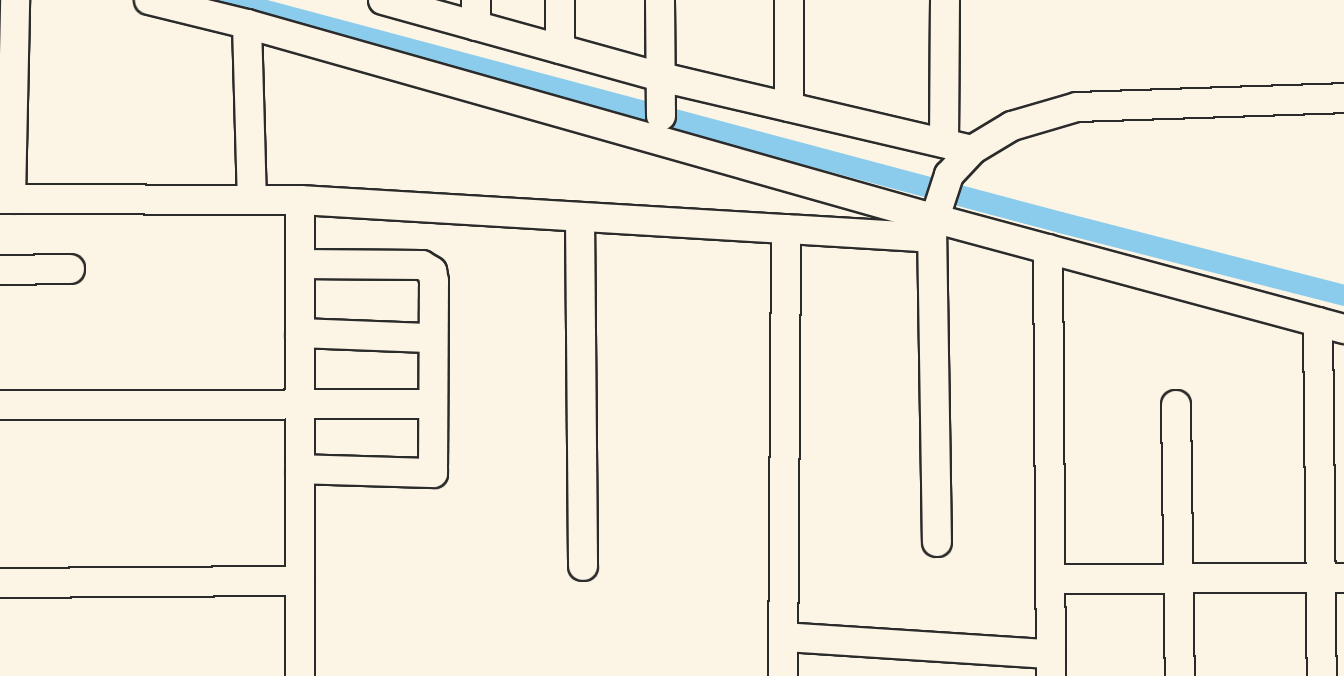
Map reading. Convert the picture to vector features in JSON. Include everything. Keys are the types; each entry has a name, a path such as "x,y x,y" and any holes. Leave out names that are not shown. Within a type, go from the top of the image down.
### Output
{"street":[{"path":"15,0 5,199 300,200 920,237 935,221"},
{"path":"149,0 247,24 935,221 1048,249 1331,326 1332,578 1322,676"},
{"path":"383,0 476,13 560,49 661,77 972,150"},
{"path":"560,0 560,49"},
{"path":"660,0 662,116"},
{"path":"789,0 789,107"},
{"path":"944,143 945,0"},
{"path":"247,24 252,199"},
{"path":"936,542 935,221 949,175 972,150 1012,126 1077,107 1344,98"},
{"path":"300,200 300,676"},
{"path":"580,217 583,566"},
{"path":"783,676 786,229"},
{"path":"784,637 1051,665 1048,249"},
{"path":"300,264 428,267 434,280 434,473 300,469"},
{"path":"0,270 70,269"},
{"path":"300,333 433,338"},
{"path":"0,405 433,404"},
{"path":"1176,405 1180,676"},
{"path":"1050,579 1332,578"},
{"path":"0,583 300,581"}],"waterway":[{"path":"228,0 1060,222 1344,295"}]}
